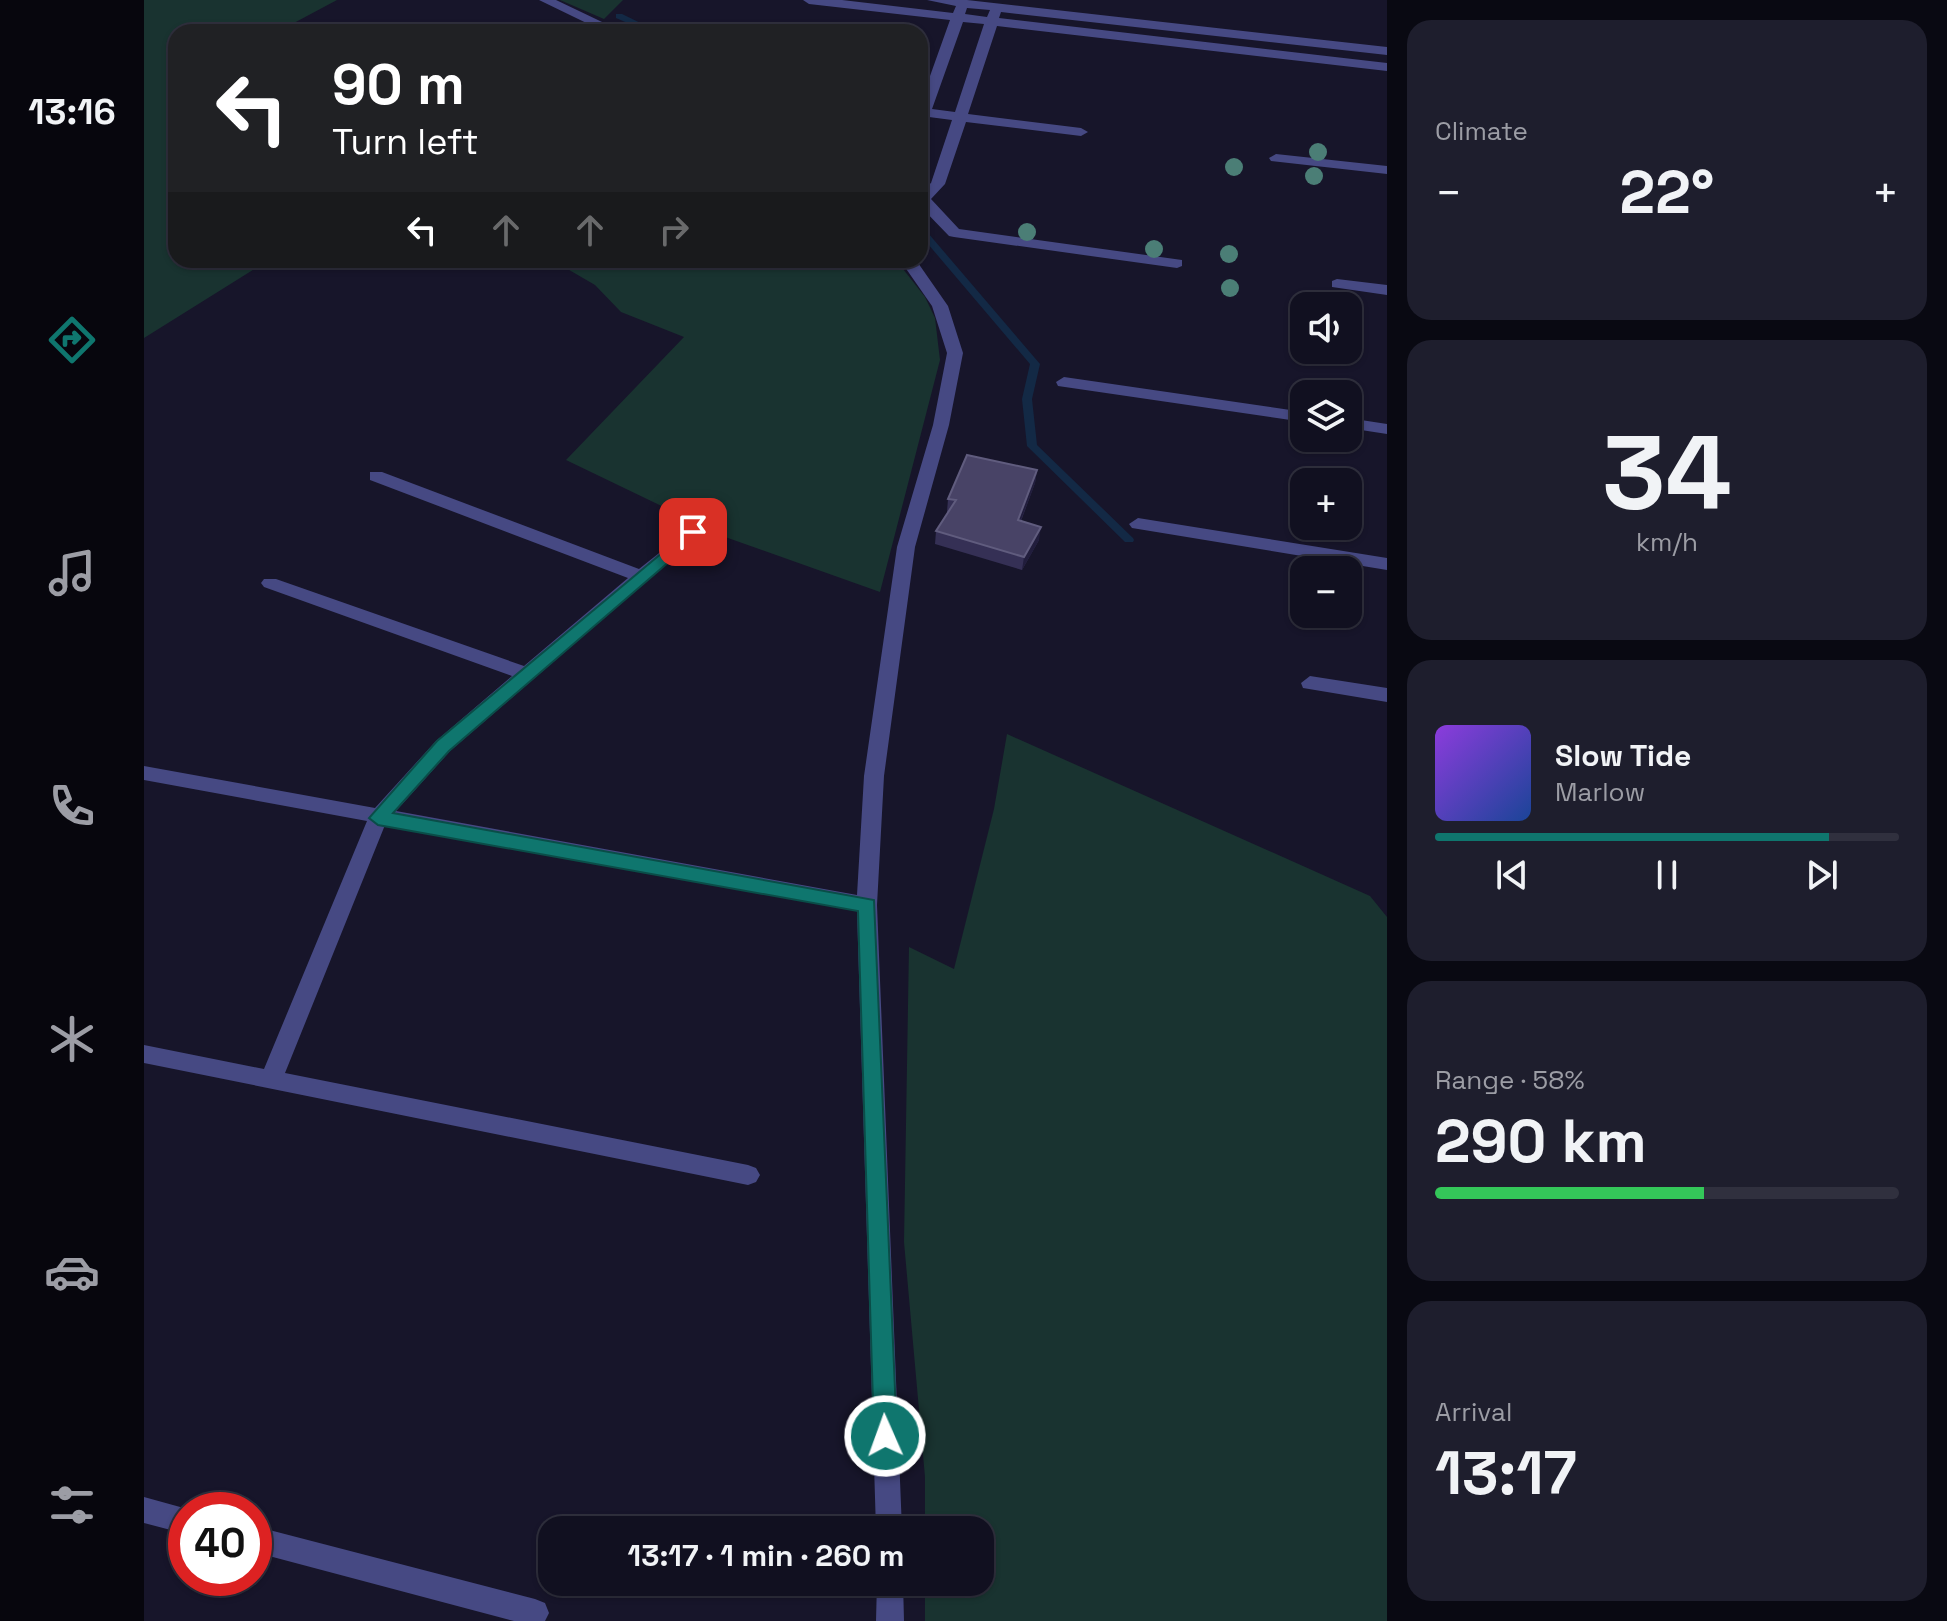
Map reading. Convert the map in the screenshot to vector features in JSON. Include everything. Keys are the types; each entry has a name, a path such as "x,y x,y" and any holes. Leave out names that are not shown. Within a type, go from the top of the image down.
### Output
{"street":[{"path":"545,0 598,24"},
{"path":"809,0 996,10 1387,51"},
{"path":"933,0 961,7"},
{"path":"928,97 961,7"},
{"path":"996,10 1387,67"},
{"path":"928,193 938,184 996,10"},
{"path":"928,116 1081,132"},
{"path":"1276,158 1387,170"},
{"path":"928,205 954,233 1177,263"},
{"path":"889,1516 867,905 874,776 906,547 941,425 955,353 940,306 914,268"},
{"path":"1337,284 1387,290"},
{"path":"1064,382 1290,415"},
{"path":"1362,425 1387,429"},
{"path":"376,476 641,576"},
{"path":"1138,524 1387,564"},
{"path":"270,1081 378,818 443,746 693,532"},
{"path":"270,583 528,675"},
{"path":"1310,683 1387,695"},
{"path":"144,773 867,905"},
{"path":"144,1054 748,1175"},
{"path":"144,1510 168,1516"},
{"path":"272,1544 535,1613"},
{"path":"890,1596 890,1621"}],"green space":[{"path":"144,0 337,0 292,24 168,24 168,268 256,268 144,338"},
{"path":"560,0 623,0 604,19"},
{"path":"566,268 902,268 925,297 935,318 940,360 880,592 728,538 566,460 684,337 621,312 595,285"},
{"path":"1007,734 1370,896 1387,917 1387,1621 925,1621 925,1596 994,1596 994,1516 925,1516 925,1477 904,1242 909,947 954,969 994,809"}],"building":[{"path":"967,455 1037,470 1018,520 1041,527 1024,557 936,531 956,500 948,499"}],"waterway":[{"path":"619,16 637,24"},
{"path":"928,239 1035,364 1027,399 1032,446 1129,540"}],"route":[{"path":"693,532 443,746 378,818 867,905 885,1436"}]}
